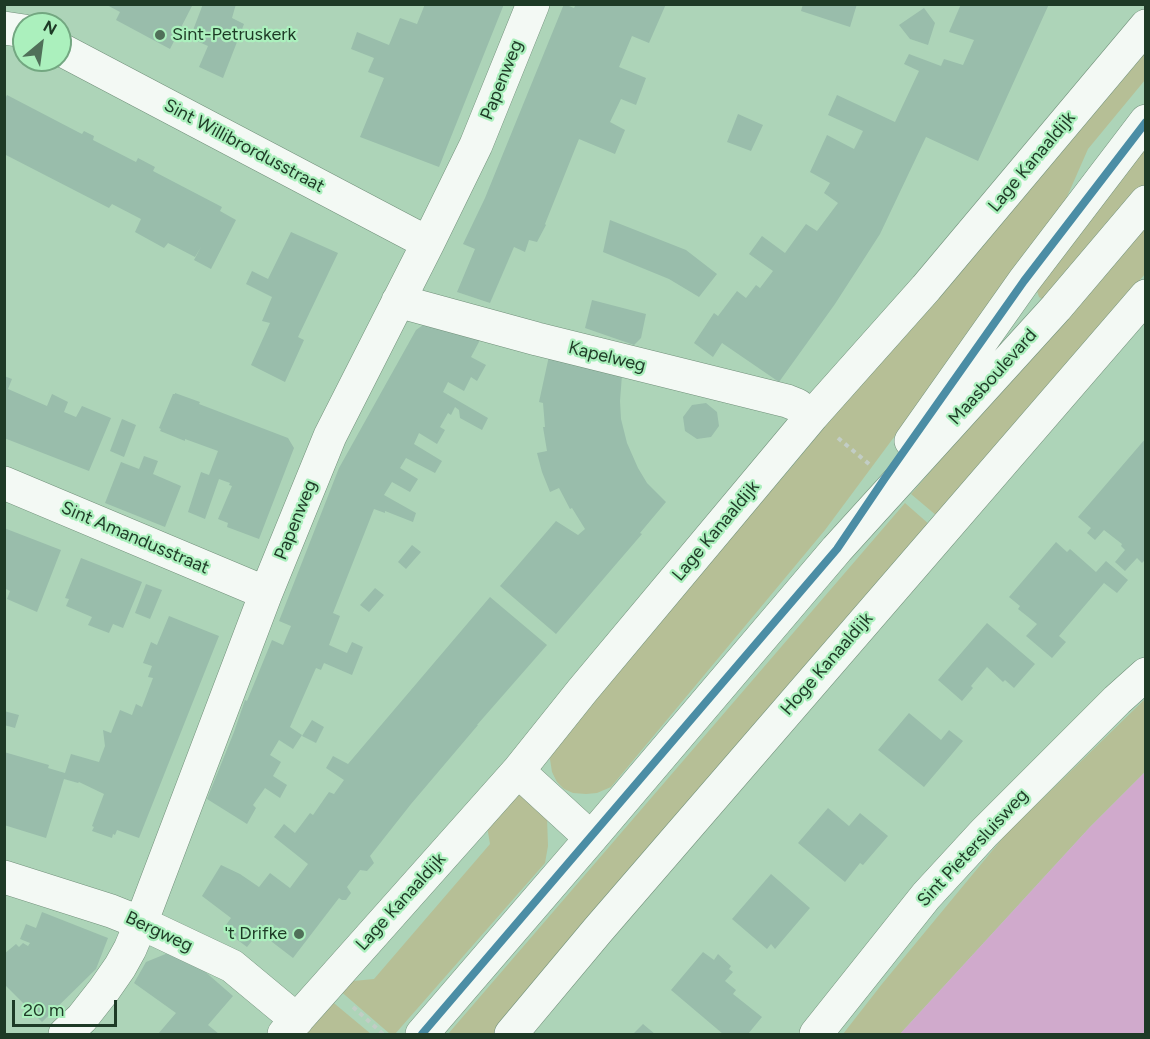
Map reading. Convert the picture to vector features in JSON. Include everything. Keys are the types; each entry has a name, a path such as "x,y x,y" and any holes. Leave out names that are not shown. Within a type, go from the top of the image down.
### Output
{"street":[{"name":"Papenweg","path":"65,1035 82,1018 130,949 266,593 330,436 476,145 533,4"},
{"name":"Lage Kanaaldijk","path":"290,1027 518,771 812,416 926,288 1146,26"},
{"name":"Sint Willibrordusstraat","path":"72,55 428,243"},
{"name":"Maasboulevard","path":"837,549 1024,281 1146,121"},
{"name":"Maasboulevard","path":"422,1035 837,549 1056,308 1146,202"},
{"name":"Hoge Kanaaldijk","path":"511,1035 606,921 1146,296"},
{"name":"Kapelweg","path":"398,302 787,401 812,416"},
{"name":"Sint Amandusstraat","path":"4,483 266,593"},
{"name":"Sint Pietersluisweg","path":"816,1035 926,896 1016,801 1146,674"},
{"path":"518,771 591,838"},
{"name":"Bergweg","path":"4,877 111,910 232,966 290,1027"}],"green space":[{"path":"1145,49 1145,80 1088,149 1059,215 825,530 611,787 597,793 586,794 573,793 564,789 552,772 550,759 557,739 789,470 1013,198"},
{"path":"1145,144 1145,186 1044,300 1039,297 1036,288"},
{"path":"1145,222 1145,274 937,516 911,494"},
{"path":"905,503 930,525 497,1034 448,1034"},
{"path":"1145,699 1145,772 1090,827 900,1034 843,1034 1006,834"},
{"path":"521,795 547,817 548,846 545,863 395,1034 390,1034 338,989 343,982 374,979 490,844 486,820 509,798"},
{"path":"329,999 371,1034 298,1034"}],"shaded area":[{"path":"1145,772 1145,1034 900,1034 1090,827"}],"building":[{"name":"Sint-Petruskerk","path":"105,4 193,4 170,49 116,20 120,12"},
{"path":"203,4 236,4 232,18 244,24 223,78 199,67 208,46 190,38"},
{"path":"425,4 504,4 439,167 360,137 384,78 368,72 374,58 351,49 357,32 389,45 400,18 417,24"},
{"path":"564,4 574,8 576,4 666,4 649,43 632,36 619,67 646,78 636,105 621,99 610,122 625,130 615,154 579,139 546,225 537,242 529,240 525,252 514,247 490,303 457,292 475,249 463,244 485,198"},
{"path":"803,4 857,4 850,27 801,11"},
{"path":"961,4 1049,4 978,161 926,137 880,234 835,304 779,382 722,343 713,357 694,343 714,313 718,316 737,291 746,298 756,285 760,288 773,271 749,254 762,236 785,253 806,224 817,231 838,203 824,193 830,183 810,172 827,135 854,149 863,131 828,115 837,95 895,122 919,71 904,64 909,54 941,66 944,59 963,65 974,40 949,32"},
{"path":"924,8 935,23 928,45 910,39 899,25"},
{"path":"7,95 82,134 84,131 94,136 93,140 136,162 138,158 155,167 153,171 222,207 220,211 236,220 211,269 194,260 201,247 195,257 168,243 164,248 135,232 141,219 112,204 109,208 4,154 4,101"},
{"path":"738,114 763,125 751,151 727,142"},
{"path":"610,220 686,250 717,274 699,297 669,279 603,252"},
{"path":"291,232 338,253 298,337 304,340 285,382 251,365 270,323 262,321 272,297 246,284 252,271 268,279"},
{"path":"592,300 646,314 641,338 634,345 585,328"},
{"path":"423,325 480,340 471,357 486,365 477,381 471,377 464,391 448,382 443,392 488,418 482,430 460,418 459,410 455,407 451,415 448,413 440,427 445,430 437,444 419,433 414,444 442,461 435,473 406,458 400,468 418,479 410,492 392,482 384,495 416,513 413,522 374,509 333,613 340,616 329,645 347,653 352,642 363,647 352,675 324,663 321,670 316,668 290,727 302,735 293,749 279,740 270,755 281,762 273,776 287,785 280,798 265,788 253,805 256,808 247,824 207,799 245,700 247,701 272,640 283,645 291,626 279,621 339,468 416,330"},
{"path":"549,356 622,375 621,419 627,443 647,483 666,502 640,533 642,534 556,634 500,586 556,521 578,535 585,529 572,508 570,509 559,488 550,492 537,453 547,451 543,427 545,427 543,403 539,402"},
{"path":"4,376 12,379 8,389 47,406 52,394 68,402 64,412 76,417 82,406 111,418 89,471 4,438"},
{"path":"175,393 288,438 294,448 259,539 227,527 228,523 218,519 232,486 229,485 230,483 219,479 205,519 188,512 201,472 209,475 218,451 160,431 159,428"},
{"path":"706,403 717,412 719,426 711,437 697,439 685,431 683,417 692,405"},
{"path":"122,419 136,425 124,457 110,451"},
{"path":"1146,438 1146,559 1142,563 1137,558 1125,571 1115,562 1125,550 1122,544 1104,530 1095,540 1087,533 1091,528 1078,517"},
{"path":"144,456 158,461 153,474 181,486 165,527 105,503 121,462 139,469"},
{"path":"4,528 61,550 37,612 7,599 10,591 4,588"},
{"path":"1056,542 1067,552 1070,549 1096,572 1106,561 1128,580 1117,593 1104,583 1059,636 1066,642 1052,658 1026,636 1037,624 1018,609 1020,606 1009,597"},
{"path":"412,545 421,552 406,569 398,562"},
{"path":"81,558 142,582 123,628 113,624 109,633 88,625 92,617 66,606 69,599 65,598"},
{"path":"146,584 162,590 150,619 135,613"},
{"path":"375,588 384,595 369,612 360,605"},
{"path":"490,597 547,645 411,804 370,856 374,863 367,871 360,870 347,887 351,893 346,900 339,898 293,958 259,932 247,947 223,929 231,918 202,896 221,865 259,887 270,873 290,888 308,864 274,837 284,824 295,833 310,813 313,815 329,792 334,794 344,780 326,768 333,756 348,764"},
{"path":"169,616 219,636 139,838 117,830 112,838 92,831 104,794 79,782 64,779 46,838 4,825 4,752 49,765 48,768 65,773 71,754 99,762 105,746 103,730 111,733 120,710 132,715 136,704 142,707 153,678 148,677 152,666 143,663 151,642 157,645"},
{"path":"987,623 1035,664 1014,688 1005,680 1003,682 987,667 962,701 938,680"},
{"path":"4,711 19,715 15,728 4,725"},
{"path":"909,713 941,740 949,730 963,741 924,787 878,750"},
{"path":"312,720 324,727 316,743 302,736"},
{"path":"828,808 849,826 860,813 888,836 863,865 860,863 845,882 798,843"},
{"path":"771,874 810,908 775,949 771,944 767,949 732,919"},
{"path":"42,912 108,938 96,969 42,1022 4,984 4,954 16,944 19,947 23,943 28,946 30,943 20,939 26,924 36,928"},
{"path":"703,952 714,960 718,954 731,966 729,969 733,972 725,981 736,990 733,994 762,1017 748,1034 723,1034 671,990"},
{"path":"168,953 202,969 233,996 208,1025 219,1034 158,1034 176,1013 134,983 146,962"},
{"path":"643,1024 655,1034 633,1034"}],"transit line":[{"path":"422,1034 837,549 1024,281 1146,122"}],"place":[{"name":"Sint-Petruskerk","path":"160,35"},
{"name":"'t Drifke","path":"299,934"}]}
